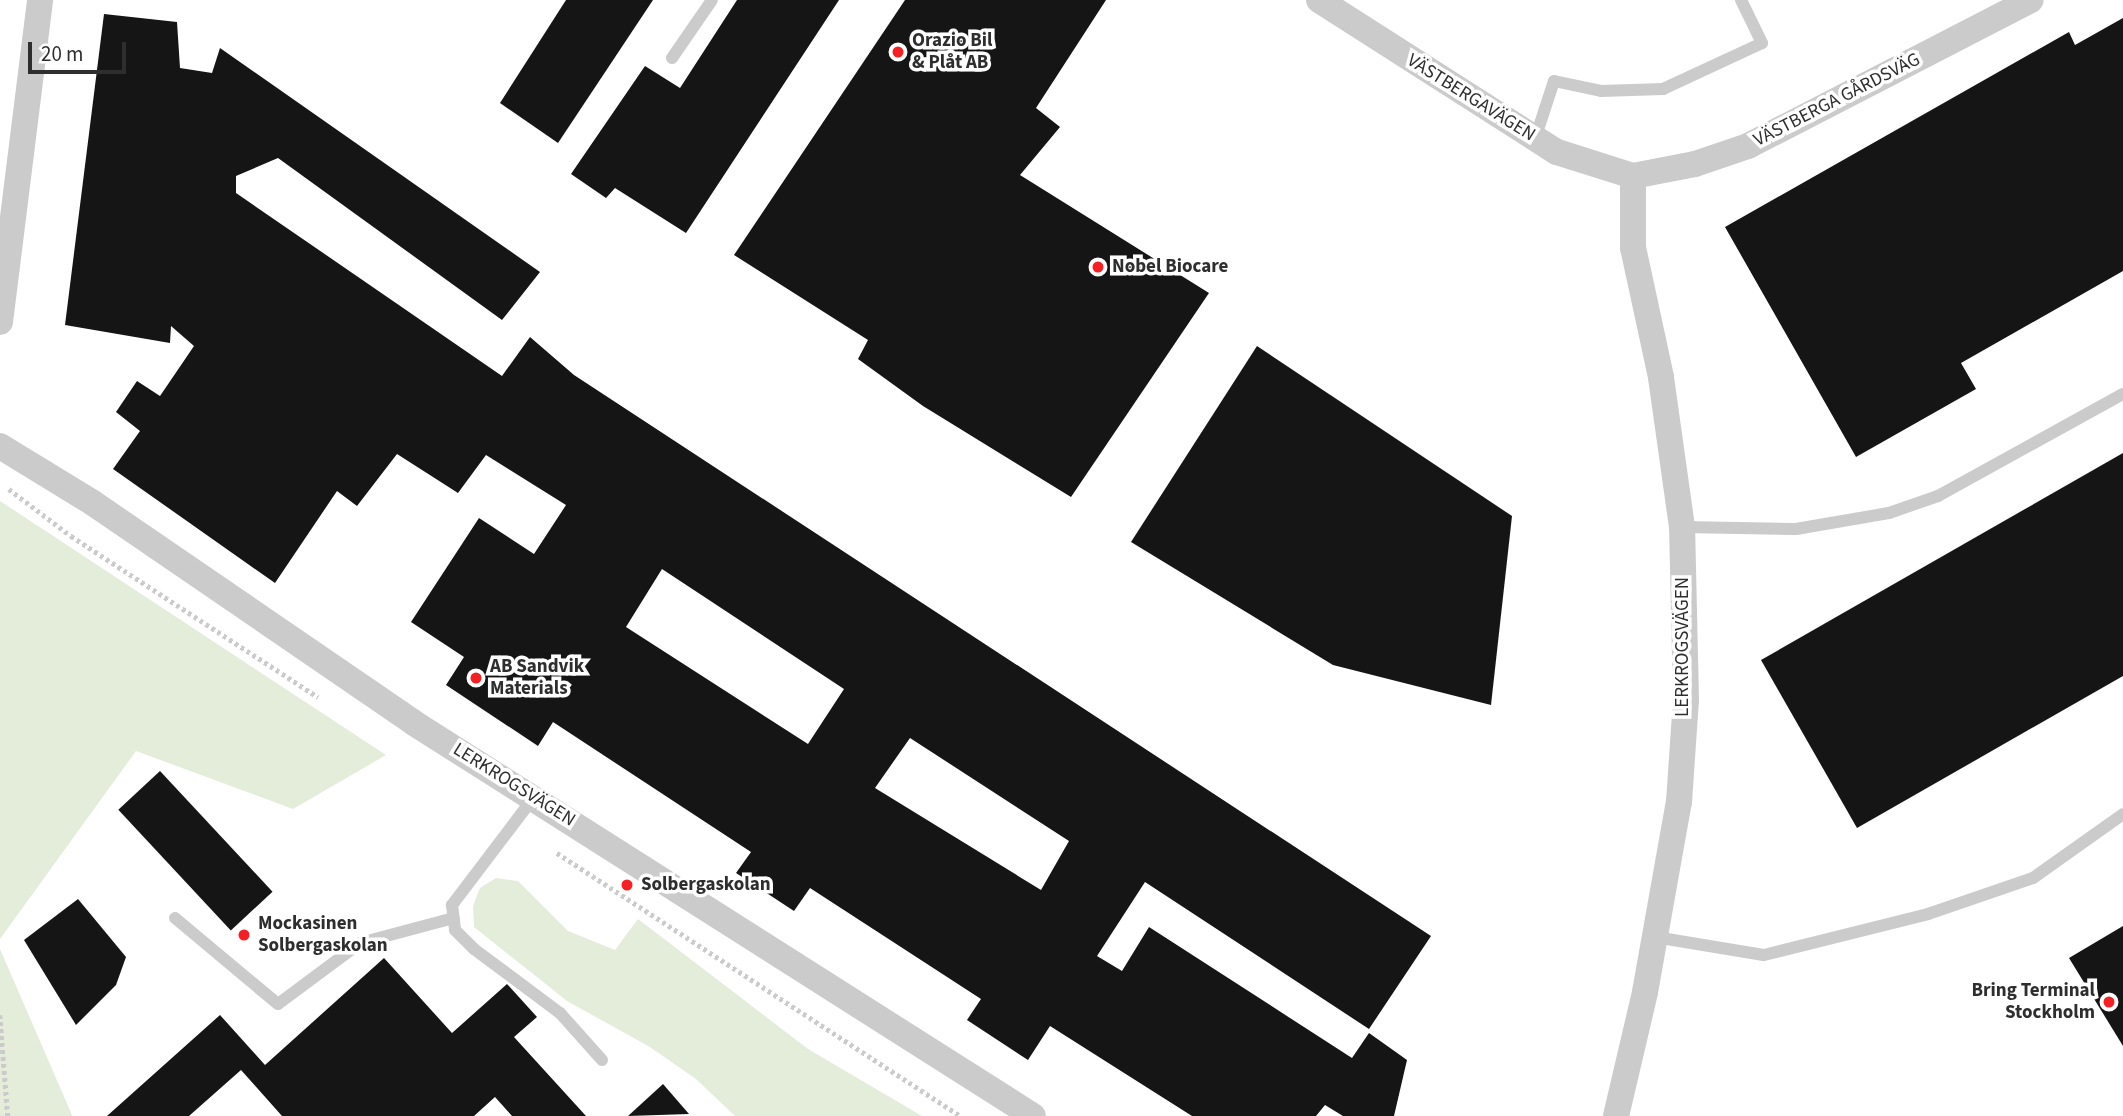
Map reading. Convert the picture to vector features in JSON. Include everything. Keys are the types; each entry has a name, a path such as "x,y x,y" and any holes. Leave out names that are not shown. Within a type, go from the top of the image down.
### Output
{"street":[{"path":"0,322 40,0"},
{"name":"VÄSTBERGAVÄGEN","path":"1319,0 1557,152 1633,176"},
{"name":"VÄSTBERGA GÅRDSVÄG","path":"1633,176 1695,164 1748,146 2031,0"},
{"name":"LERKROGSVÄGEN","path":"1616,1116 1655,937 1679,802 1682,751 1682,527 1661,377 1633,248 1633,176"},
{"name":"LERKROGSVÄGEN","path":"0,446 93,503 415,723 1033,1116"}],"lane":[{"path":"672,58 712,0"},
{"path":"1535,139 1554,81 1601,90 1662,89 1762,43 1741,0"},
{"path":"1682,527 1796,529 1889,513 1938,496 2123,394"},
{"path":"534,797 452,905 455,930 474,950 560,1013 602,1060"},
{"path":"1655,937 1764,955 1928,914 2034,878 2123,814"},
{"path":"175,918 278,1004 360,943 454,918"}],"path":[{"path":"0,483 71,536"},
{"path":"0,1015 8,1116"}],"green space":[{"path":"0,501 386,755 293,809 136,751 0,939"},
{"path":"496,878 518,881 568,931 615,950 638,919 808,1049 922,1116 735,1116 696,1079 650,1047 567,1001 474,927 473,906 480,888"},
{"path":"0,949 72,1115 72,1116 0,1116"}],"building":[{"path":"566,0 653,0 558,143 500,103"},
{"path":"737,0 839,0 686,233 615,188 606,198 571,174 645,66 680,88"},
{"path":"905,0 1106,0 1036,108 1060,127 1020,175 1209,293 1071,497 923,406 858,359 868,340 734,255"},
{"path":"104,14 177,22 180,68 212,73 220,48 540,272 502,320 278,158 236,176 236,193 502,376 530,337 574,375 1431,936 1369,1029 1145,882 1097,956 1122,971 1149,927 1352,1058 1369,1033 1407,1060 1394,1116 1343,1116 1325,1105 1316,1116 1192,1116 1050,1026 1028,1060 967,1020 981,999 810,888 794,911 736,873 751,852 553,722 538,746 446,685 464,657 411,622 479,518 534,554 566,505 486,455 458,493 397,454 357,506 337,491 275,583 113,469 140,431 116,412 137,381 160,396 194,346 171,326 170,343 65,325","holes":["662,569 844,689 808,744 626,627","910,738 1069,841 1041,890 875,788"]},
{"path":"2123,18 2123,271 1961,363 1976,389 1856,457 1725,227 2069,32 2075,45"},
{"path":"1257,346 1512,516 1491,705 1333,665 1131,542"},
{"path":"2123,453 2123,676 1857,828 1761,660"},
{"path":"160,771 273,892 231,931 118,810"},
{"path":"78,899 126,957 116,985 76,1025 24,940"},
{"name":"Bring Terminal Stockholm","path":"2123,926 2123,1046 2069,958"},
{"path":"384,958 452,1033 507,984 537,1017 514,1037 586,1116 512,1116 495,1097 474,1116 282,1116 241,1070 189,1116 107,1116 220,1015 265,1065"},
{"path":"663,1084 689,1114 628,1116"}],"place":[{"name":"Orazio Bil & Plåt AB","path":"898,52"},
{"name":"Nobel Biocare","path":"1098,267"},
{"name":"AB Sandvik Materials","path":"476,678"},
{"name":"Solbergaskolan","path":"627,885"},
{"name":"Mockasinen Solbergaskolan","path":"244,935"},
{"name":"Bring Terminal Stockholm","path":"2109,1002"}]}
